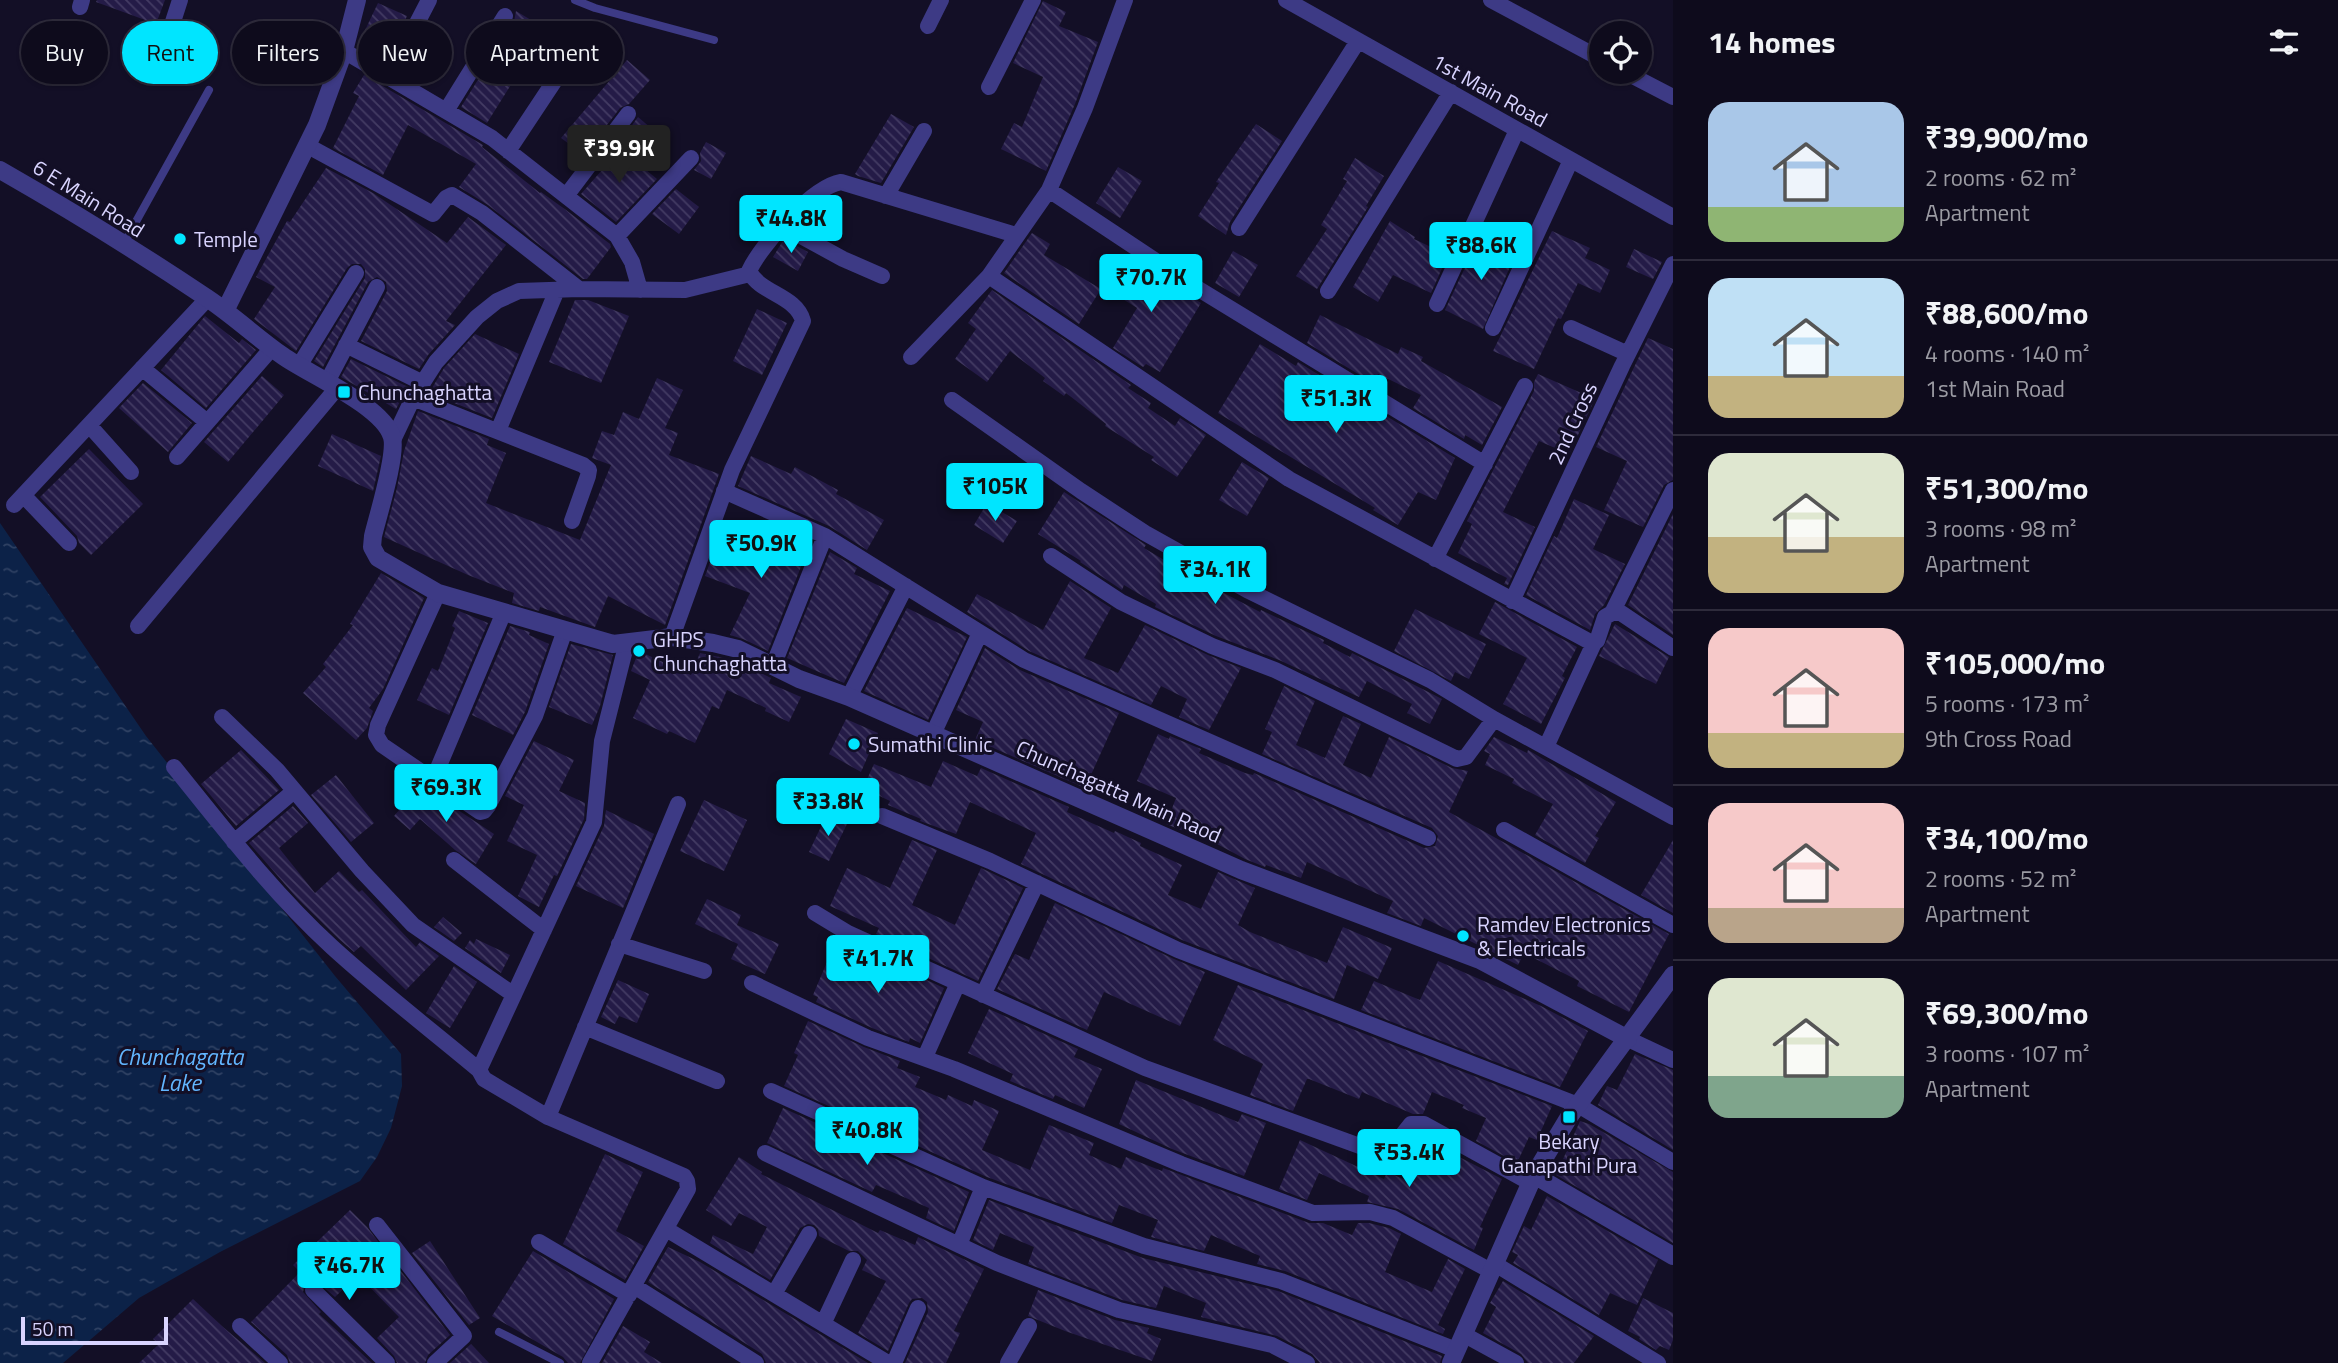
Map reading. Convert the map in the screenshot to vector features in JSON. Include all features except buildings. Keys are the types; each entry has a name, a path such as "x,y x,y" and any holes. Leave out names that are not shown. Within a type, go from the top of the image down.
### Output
{"street":[{"path":"173,21 180,0"},
{"path":"357,0 344,51 358,59"},
{"path":"418,21 429,0"},
{"path":"928,26 940,0"},
{"path":"989,87 1033,0"},
{"path":"911,358 989,276 1049,190 1085,108 1125,0"},
{"name":"1st Main Road","path":"1286,0 1673,217"},
{"path":"1491,0 1589,53"},
{"path":"446,111 505,16"},
{"path":"1240,228 1358,41"},
{"path":"331,84 308,146 225,311 272,348 368,409 388,429 393,440"},
{"path":"401,84 492,138 617,236 632,262 640,290"},
{"path":"508,151 552,84"},
{"path":"1648,84 1673,97"},
{"path":"1328,291 1451,92"},
{"path":"566,196 628,114"},
{"path":"1437,303 1517,130"},
{"path":"886,196 924,131"},
{"path":"308,146 433,214 446,198 452,195 482,213 579,289"},
{"path":"617,236 691,158"},
{"path":"1493,328 1572,160"},
{"name":"6 E Main Road","path":"0,170 225,311"},
{"path":"750,275 753,261 781,225 831,183 841,182 1016,235"},
{"path":"1049,190 1192,285 1485,464"},
{"path":"781,225 843,259 882,276"},
{"name":"2nd Cross","path":"1513,601 1673,264"},
{"path":"299,366 356,273"},
{"path":"393,440 413,398 436,362 477,317 497,301 519,291 685,290 750,275 794,306 801,313 803,321 724,491 672,637"},
{"path":"989,276 1289,480 1594,643"},
{"path":"138,626 332,385 346,345 377,287"},
{"path":"498,431 557,290"},
{"path":"69,543 19,500 208,298"},
{"path":"1572,328 1628,354"},
{"path":"346,345 423,383"},
{"path":"177,457 272,348"},
{"path":"142,368 207,422"},
{"path":"1435,559 1525,386"},
{"path":"413,398 583,465 589,470 572,521"},
{"path":"952,400 1145,533 1247,590 1430,680 1494,719 1673,817"},
{"path":"89,425 131,472"},
{"name":"Chunchagatta Main Raod","path":"393,440 390,468 372,547 378,558 438,593 613,644 672,637 713,642 738,649 799,679 849,697 1241,870 1480,960 1673,1060"},
{"path":"1545,747 1597,641 1605,617 1612,612 1673,490"},
{"path":"724,491 825,536 1024,660 1428,838"},
{"path":"773,666 825,536"},
{"path":"1051,556 1121,602 1212,646 1275,670 1457,759 1466,757 1494,719"},
{"path":"849,697 906,586"},
{"path":"438,593 377,725 376,735 382,746 480,812 488,806 535,716 565,630"},
{"path":"433,780 504,612"},
{"path":"1612,612 1621,613 1673,648"},
{"path":"933,734 980,634"},
{"path":"479,1070 594,822 602,741 627,642"},
{"path":"222,717 277,771 362,871 413,925 514,995"},
{"path":"174,767 286,901 332,947 479,1070 484,1079 548,1117 684,1176 688,1189 590,1363"},
{"path":"234,842 294,791"},
{"path":"548,1117 678,804"},
{"path":"882,816 1037,883 1178,950 1578,1105 1673,1162"},
{"path":"1504,830 1673,925"},
{"path":"454,860 544,930"},
{"path":"983,995 1037,883"},
{"path":"815,913 848,933 1145,1068 1379,1153 1386,1153 1392,1148 1411,1124 1424,1124 1673,1256"},
{"path":"619,944 704,971"},
{"path":"1457,1349 1532,1179 1578,1105 1673,975"},
{"path":"752,983 868,1038 925,1057 1181,1164 1313,1213 1370,1212 1392,1218 1493,1267 1658,1363"},
{"path":"925,1057 958,983"},
{"path":"585,1027 717,1081"},
{"path":"771,1091 983,1187 1144,1246 1281,1281 1457,1349 1516,1363"},
{"path":"765,1153 997,1263 1119,1310 1272,1345 1307,1363"},
{"path":"959,1245 983,1187"},
{"path":"377,1226 464,1336 435,1363"},
{"path":"666,1228 888,1363"},
{"path":"774,1294 809,1234"},
{"path":"539,1242 756,1363"},
{"path":"823,1324 853,1260"},
{"path":"313,1290 387,1363"},
{"path":"894,1363 918,1308"},
{"path":"240,1326 280,1363"},
{"path":"1008,1363 1029,1326"}],"lane":[{"path":"575,0 595,8 714,40"},
{"path":"123,245 209,90"},
{"path":"499,1332 561,1363"}],"water":[{"name":"Chunchagatta Lake","path":"0,523 146,736 335,976 401,1054 402,1086 391,1128 377,1157 360,1181 220,1252 139,1298 63,1363 0,1363"}],"place":[{"name":"Temple","path":"180,239"},
{"name":"Chunchaghatta","path":"344,392"},
{"name":"GHPS Chunchaghatta","path":"639,651"},
{"name":"Sumathi Clinic","path":"854,744"},
{"name":"Ramdev Electronics & Electricals","path":"1463,936"},
{"name":"Bekary Ganapathi Pura","path":"1569,1117"}]}
